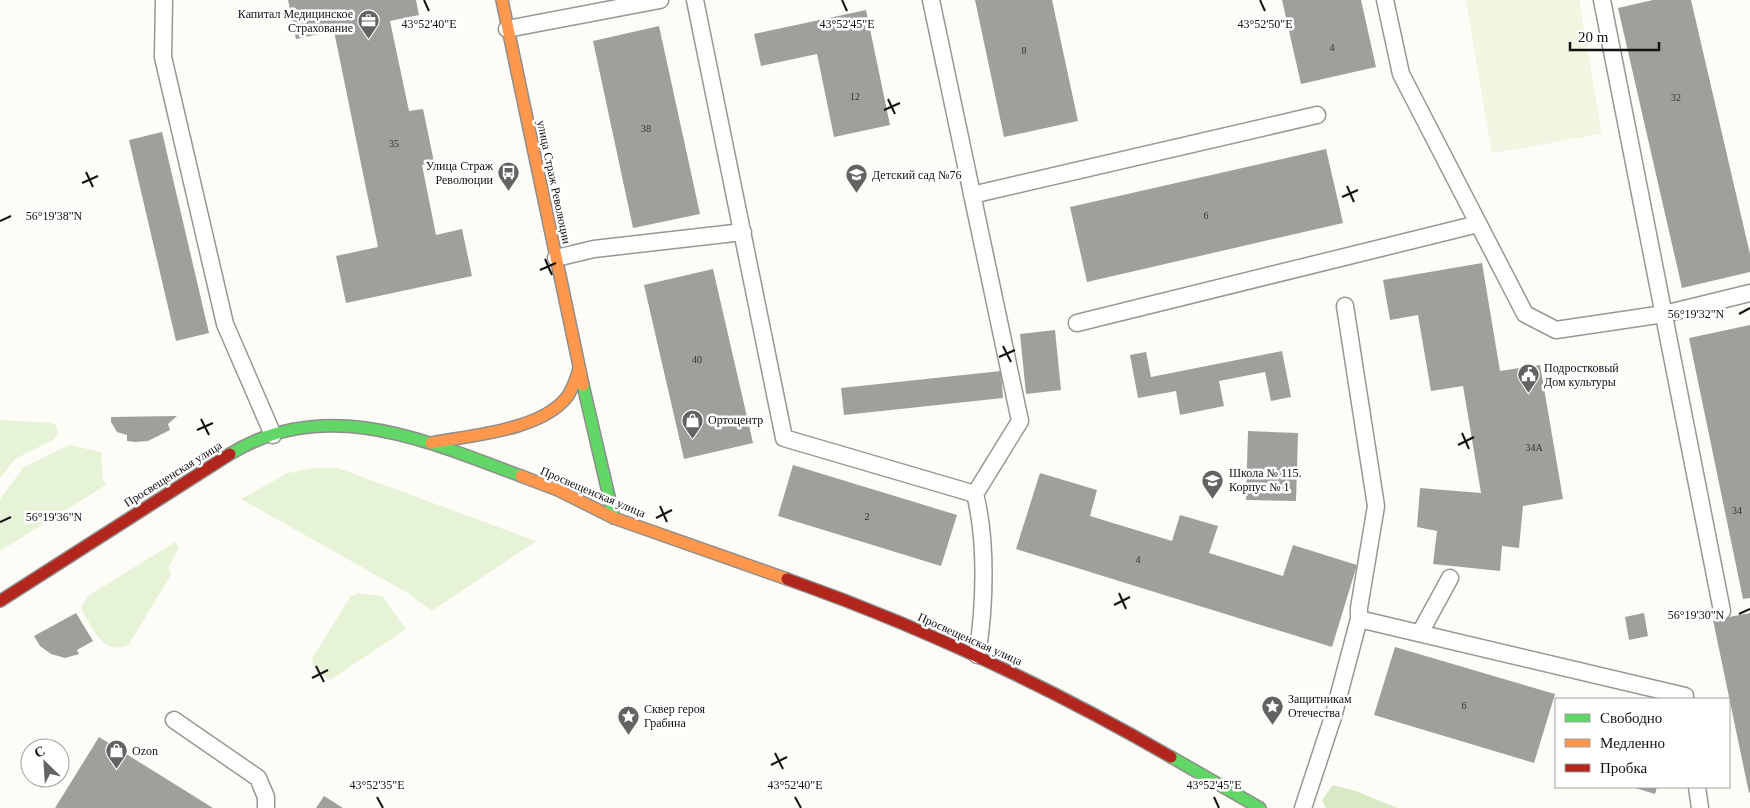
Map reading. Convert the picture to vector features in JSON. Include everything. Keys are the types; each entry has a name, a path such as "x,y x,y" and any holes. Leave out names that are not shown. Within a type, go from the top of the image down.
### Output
{"main road":[{"name":"улица Страж Революции","path":"502,0 580,370 614,518"},
{"path":"431,443 518,425 539,417 554,409 566,399 580,370"},
{"name":"Просвещенская улица","path":"0,601 237,450 273,435 300,428 353,426 380,429 431,443 558,490 614,518 857,604 977,655 1126,730 1260,808"}],"lane":[{"path":"164,0 163,57 225,324 273,435"},
{"path":"507,29 660,0"},
{"path":"696,0 708,71 743,232 784,438 975,494"},
{"path":"931,0 1020,421 975,494 982,520 982,624 977,655"},
{"path":"1385,0 1401,74 1525,314 1556,330 1664,314 1750,293"},
{"path":"1602,0 1722,611"},
{"path":"972,195 1317,115"},
{"path":"1077,323 1478,224"},
{"path":"556,258 594,249 743,232"},
{"path":"1303,808 1333,717 1359,618 1359,608 1376,506 1345,306"},
{"path":"1420,633 1450,578"},
{"path":"1359,618 1685,696 1685,698"},
{"path":"174,720 258,778 266,798 266,808"},
{"path":"1697,788 1700,808"}],"green space":[{"path":"1466,0 1579,0 1602,134 1492,153"},
{"path":"0,420 52,423 56,425 58,434 53,440 15,459 0,478"},
{"path":"69,445 101,452 103,479 106,485 0,551 0,499 24,467"},
{"path":"314,468 338,468 536,541 432,611 406,592 241,499 288,473"},
{"path":"175,542 179,548 168,568 171,575 129,644 112,647 105,644 94,631 81,608 88,596"},
{"path":"358,593 382,596 406,629 330,680 313,665 312,659 350,597"},
{"path":"1333,785 1356,791 1397,808 1326,808 1322,800"}],"building":[{"path":"288,0 416,0 419,15 390,21 409,111 423,109 434,162 422,165 436,235 462,229 472,276 346,303 336,256 378,247 334,31 296,39"},
{"path":"975,0 1052,0 1078,121 1004,137"},
{"path":"1282,0 1361,0 1376,67 1301,84"},
{"path":"1653,0 1691,0 1750,254 1750,272 1682,288 1618,8"},
{"path":"866,10 890,125 834,137 817,54 761,66 754,34"},
{"path":"659,26 700,214 633,228 593,41"},
{"path":"162,132 209,333 176,341 129,140"},
{"path":"1326,149 1343,223 1087,282 1070,207"},
{"path":"1482,263 1500,371 1540,365 1563,499 1523,506 1519,548 1502,546 1500,571 1433,564 1437,531 1417,527 1420,488 1481,493 1463,386 1431,391 1418,315 1390,320 1383,280"},
{"path":"713,269 753,443 684,459 644,285"},
{"path":"1750,325 1750,598 1743,599 1689,338"},
{"path":"1055,330 1061,390 1026,394 1020,334"},
{"path":"1282,351 1291,397 1271,401 1265,372 1219,381 1224,406 1180,415 1176,391 1138,398 1130,355 1146,352 1151,377"},
{"path":"1001,371 1003,398 844,415 841,388"},
{"path":"177,416 168,424 170,430 148,441 127,441 127,435 117,432 111,422 111,417"},
{"path":"1248,431 1298,433 1296,501 1246,500"},
{"path":"793,465 957,515 941,566 778,516"},
{"path":"1040,473 1097,490 1090,516 1172,541 1180,515 1218,526 1209,553 1283,576 1293,545 1357,565 1332,647 1016,549"},
{"path":"76,613 93,641 77,650 79,654 65,658 51,654 40,646 34,636"},
{"path":"1644,613 1648,636 1629,640 1625,617"},
{"path":"1750,613 1749,793 1730,698 1713,620"},
{"path":"1395,647 1555,694 1534,763 1374,715"},
{"path":"99,737 213,808 55,808 67,788 70,788 70,784"},
{"path":"1635,788 1657,788 1655,794"},
{"path":"324,796 343,808 316,808"}],"traffic: fast":[{"path":"583,385 614,518"},
{"path":"230,454 266,437 303,428 339,426 376,430 413,438 521,476"},
{"path":"1171,757 1260,808"}],"traffic: slow":[{"path":"502,0 583,385"},
{"path":"431,443 504,430 540,417 555,408 567,397 573,387 579,369"},
{"path":"521,476 558,490 614,518 787,579"}],"traffic: jam":[{"path":"0,601 230,454"},
{"path":"787,579 837,597 983,659 1078,706 1171,757"}],"place":[{"name":"Капитал Медицинское Страхование","path":"369,40"},
{"name":"Улица Страж Революции","path":"509,192"},
{"name":"Детский сад №76","path":"856,194"},
{"name":"Подростковый Дом культуры","path":"1528,394"},
{"name":"Ортоцентр","path":"692,439"},
{"name":"Школа № 115. Корпус № 1","path":"1213,499"},
{"name":"Защитникам Отечества","path":"1272,725"},
{"name":"Сквер героя Грабина","path":"628,735"},
{"name":"Ozon","path":"116,770"}]}
